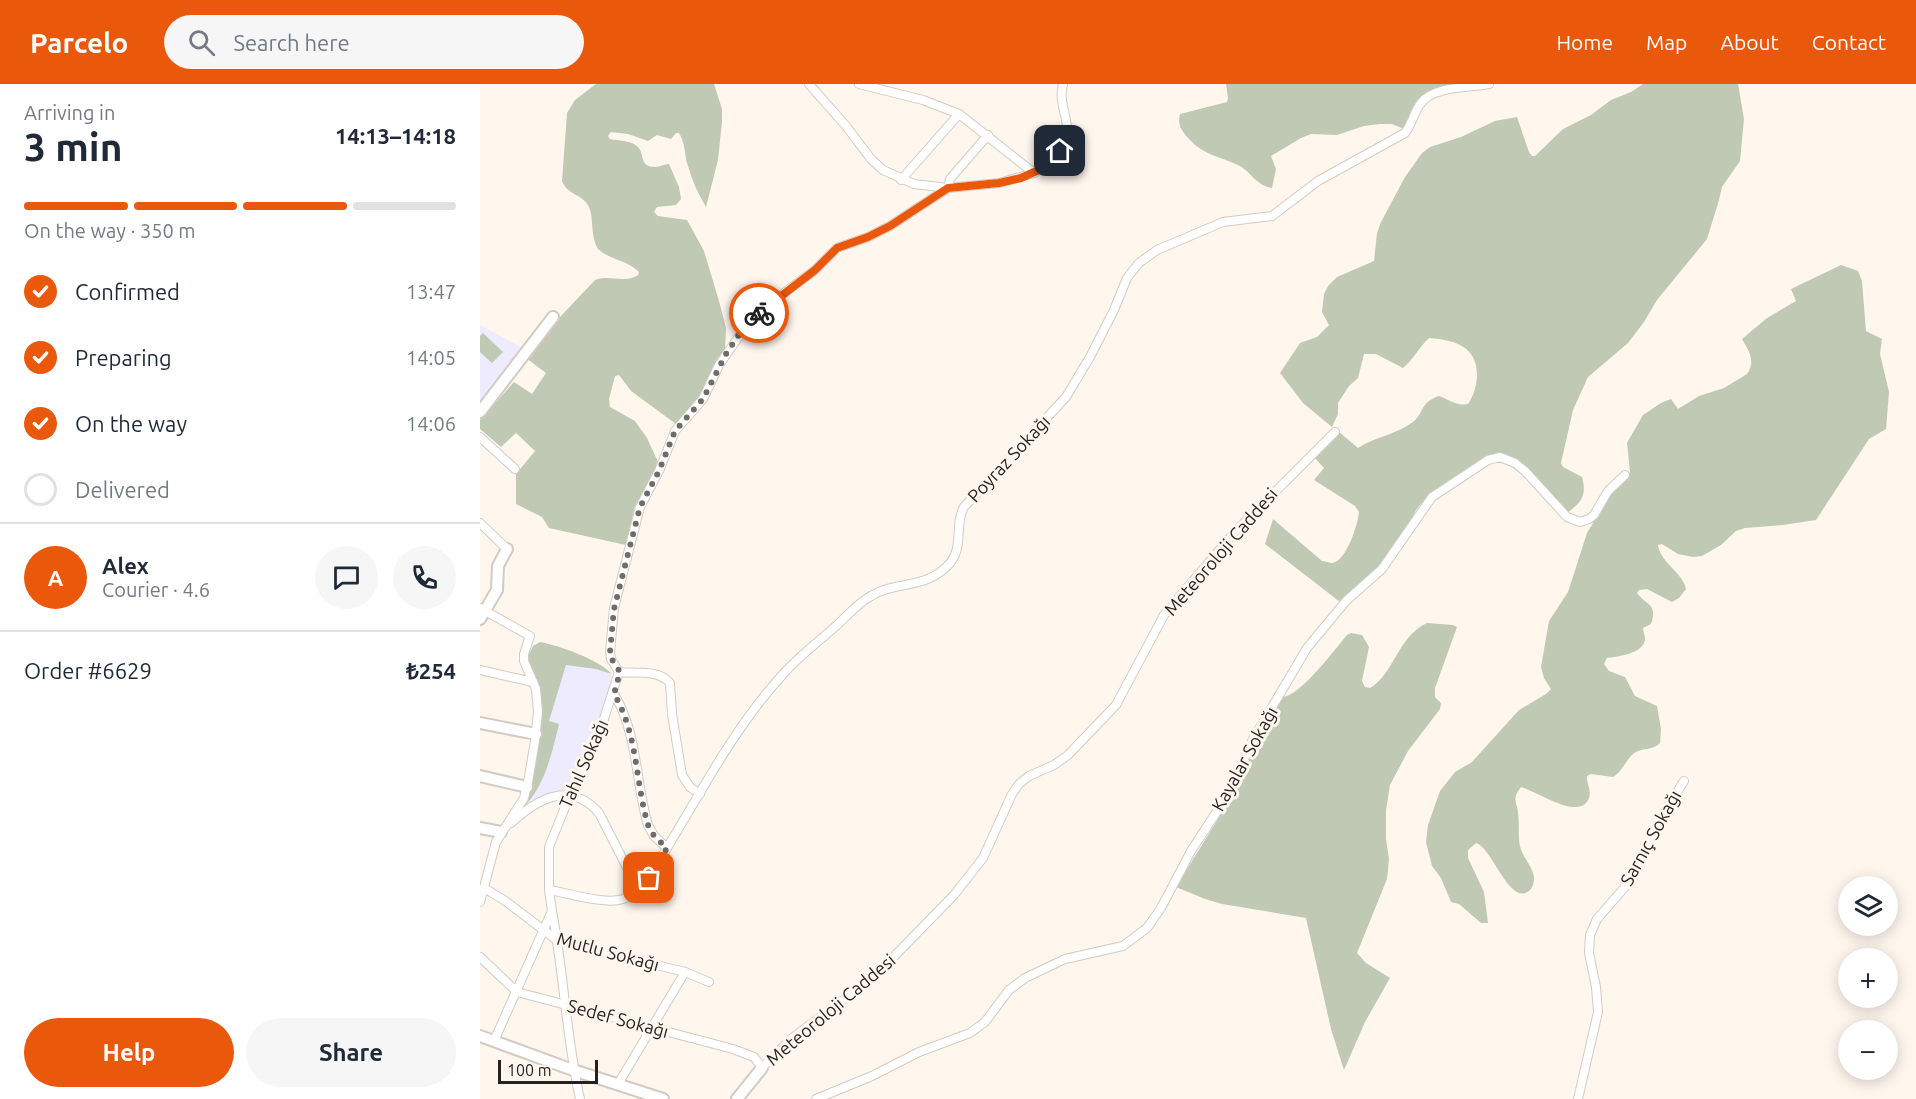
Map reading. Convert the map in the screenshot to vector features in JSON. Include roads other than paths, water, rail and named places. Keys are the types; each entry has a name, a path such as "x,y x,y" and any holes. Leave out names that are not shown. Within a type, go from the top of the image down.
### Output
{"street":[{"path":"809,84 871,159 883,170 901,180 918,185 948,188 999,183 1034,173 1054,158 1065,142 1068,126 1061,106 1063,84"},
{"path":"859,84 923,100 959,114 1034,173"},
{"name":"Poyraz Sokağı","path":"549,890 604,900 618,900 628,897 638,889 649,878 759,703 800,657 872,595 921,582 940,573 948,565 955,557 960,519 964,507 1066,397 1090,357 1127,278 1139,263 1157,250 1223,222 1240,218 1258,219 1272,216 1318,181 1405,133 1413,122 1419,106 1428,96 1442,90 1489,84"},
{"path":"901,180 959,114"},
{"path":"700,794 690,787 682,775 672,714 670,682 658,675 620,672 611,658 611,622 637,514 659,471 675,431 703,399 719,365 738,336 764,308 815,270 837,248 890,226 948,188 950,179 988,135"},
{"path":"480,412 553,317"},
{"name":"Meteoroloji Caddesi","path":"737,1099 762,1068 791,1039 874,977 954,895 983,858 1012,794 1019,784 1068,755 1108,714 1116,705 1164,615 1233,534 1335,432"},
{"path":"480,437 515,469"},
{"name":"Kayalar Sokağı","path":"816,1099 872,1076 920,1052 961,1038 985,1022 1004,995 1025,978 1065,959 1124,946 1146,928 1161,908 1191,851 1227,796 1252,741 1307,648 1346,601 1382,569 1432,497 1488,460 1500,457 1515,463 1568,517 1580,522 1594,515 1608,491 1625,475"},
{"path":"480,523 507,549 498,566 497,590 482,613 530,636 524,661 533,682 537,700 536,734 527,787 520,804 501,832 493,849 480,902"},
{"path":"480,669 533,682"},
{"name":"Tahıl Sokağı","path":"580,1099 573,1070 558,941 549,890 549,847 570,795 592,751 620,672"},
{"path":"614,694 622,707 630,730 648,825 654,836 667,848"},
{"path":"480,723 536,734"},
{"path":"480,776 527,787"},
{"name":"Sarnıç Sokağı","path":"1578,1099 1598,1012 1589,953 1590,935 1602,912 1632,879 1671,801 1684,781"},
{"path":"501,832 525,810 543,799 570,795 590,804 599,813 638,889"},
{"path":"480,828 501,832"},
{"name":"Mutlu Sokağı","path":"484,888 504,900 558,941 685,972 709,982"},
{"path":"494,1041 552,912"},
{"name":"Sedef Sokağı","path":"480,957 517,992 744,1052 754,1058 762,1068"},
{"path":"618,1084 685,972"},
{"path":"480,1036 573,1070 663,1099"}]}
